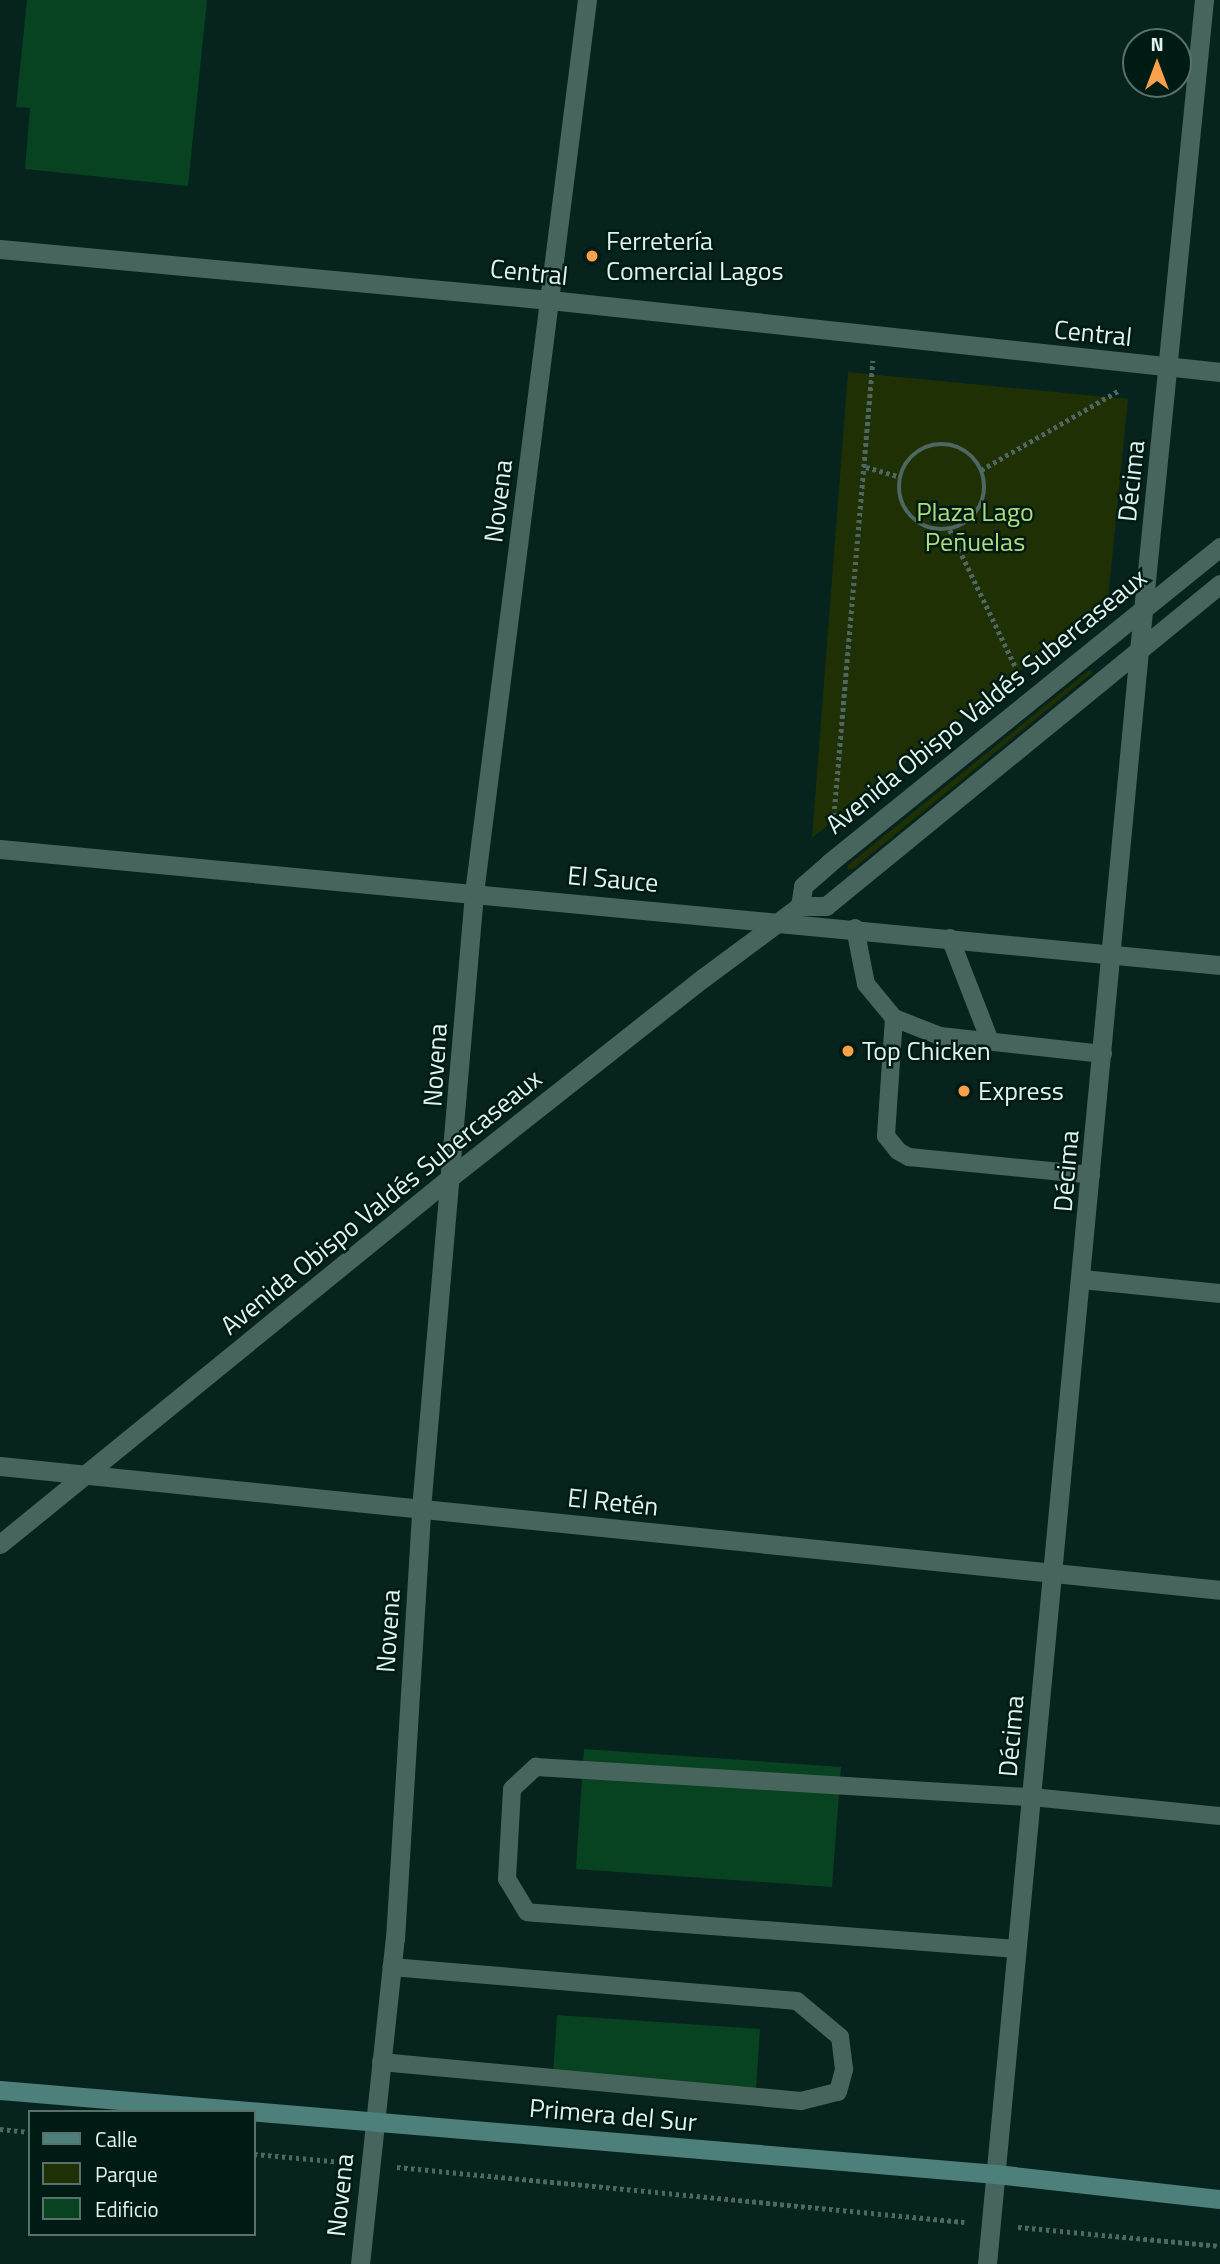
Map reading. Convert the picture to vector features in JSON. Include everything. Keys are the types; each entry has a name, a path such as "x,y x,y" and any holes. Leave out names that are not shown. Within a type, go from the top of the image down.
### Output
{"main road":[{"name":"Primera del Sur","path":"0,2090 241,2110"},
{"name":"Primera del Sur","path":"256,2111 996,2174 1220,2199"}],"street":[{"name":"Novena","path":"360,2264 391,1967 421,1509 452,1176 474,893 587,0"},
{"name":"Décima","path":"987,2264 1082,1279 1139,651 1204,0"},
{"name":"Central","path":"0,248 550,300 1220,372"},
{"name":"Avenida Obispo Valdés Subercaseaux","path":"800,906 803,886 829,863 1220,547"},
{"name":"Avenida Obispo Valdés Subercaseaux","path":"0,1544 452,1176 777,921 800,906 827,906 1220,584"},
{"name":"El Sauce","path":"0,849 855,928 1220,965"},
{"path":"1082,1279 1220,1293"},
{"name":"El Retén","path":"0,1466 1220,1590"}],"lane":[{"path":"855,928 866,984 894,1018 940,1036 1103,1054"},
{"path":"950,938 990,1041"},
{"path":"894,1018 886,1136 898,1151 909,1157 1091,1175"},
{"path":"1017,1950 527,1912 507,1879 512,1789 536,1767 1032,1797 1220,1816"},
{"path":"381,2062 802,2101 838,2092 844,2069 840,2037 797,2001 391,1967"}],"path":[{"path":"829,863 866,467 875,336"},
{"path":"981,470 1118,391"},
{"path":"944,444 970,455 981,470 985,491 982,505 963,525 950,530 923,526 911,517 903,505 899,491 900,477 906,463 929,446 944,444"},
{"path":"866,467 900,477"},
{"path":"950,530 1017,672"},
{"path":"0,2129 28,2132"},
{"path":"256,2154 1220,2246"}],"green space":[{"name":"Plaza Lago Peñuelas","path":"848,372 1128,399 1108,600 812,838"},
{"path":"1091,670 1092,673 853,869 847,869 848,865"}],"building":[{"path":"27,0 207,0 188,186 25,169 30,108 16,107"},
{"path":"584,1749 841,1767 832,1887 576,1869"},
{"path":"557,2015 760,2029 756,2089 553,2075"}],"place":[{"name":"Ferretería Comercial Lagos","path":"592,256"},
{"name":"Top Chicken","path":"848,1051"},
{"name":"Express","path":"964,1091"}]}
